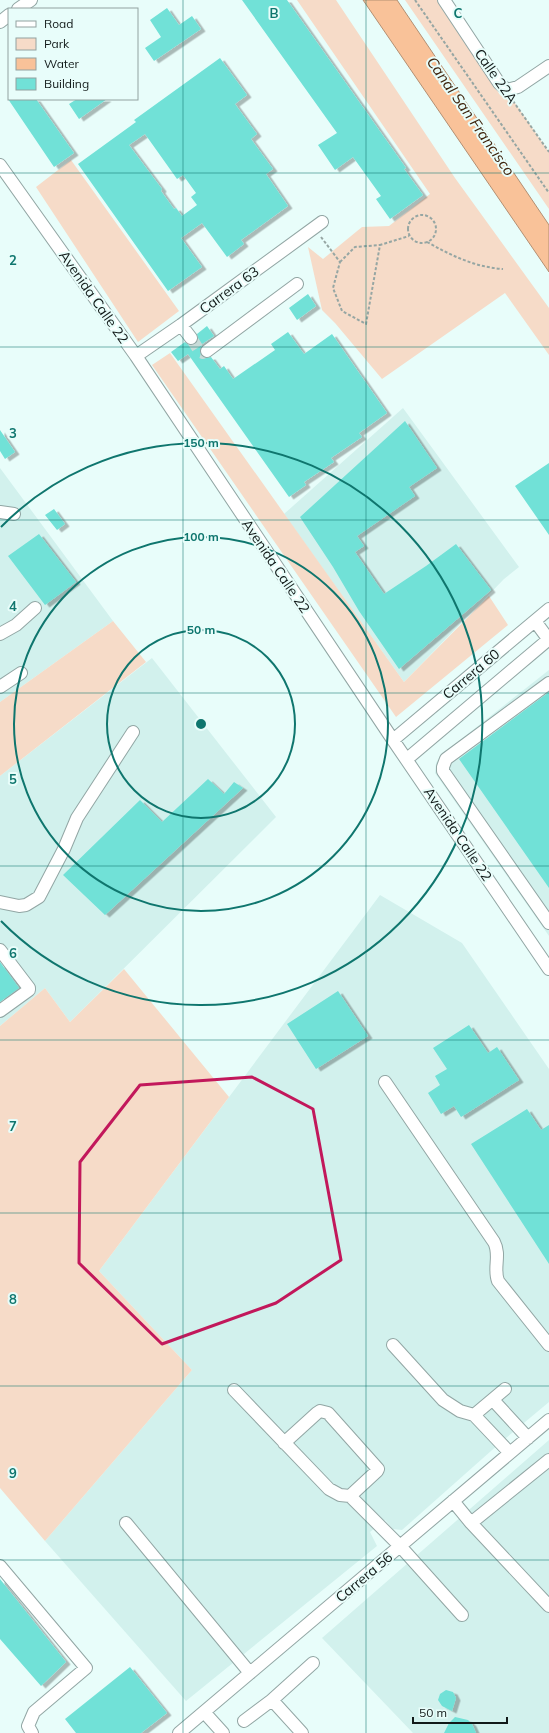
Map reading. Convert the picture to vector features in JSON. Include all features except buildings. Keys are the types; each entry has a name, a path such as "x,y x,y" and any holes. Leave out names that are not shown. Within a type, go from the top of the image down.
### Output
{"street":[{"path":"19,8 31,0"},
{"name":"Calle 22A","path":"444,0 499,83 506,90"},
{"path":"0,22 8,16"},
{"path":"506,90 518,87 549,66"},
{"name":"Avenida Calle 22","path":"0,164 136,356 393,740 549,969"},
{"name":"Carrera 63","path":"136,356 318,225"},
{"path":"207,351 297,284"},
{"path":"181,325 191,338"},
{"path":"0,512 14,514"},
{"path":"0,634 16,625 35,608"},
{"name":"Carrera 60","path":"393,740 549,609"},
{"path":"535,621 549,640"},
{"name":"Carrera 60","path":"407,759 549,640"},
{"path":"0,687 21,673"},
{"path":"549,682 462,746 446,759 443,767 443,771 549,924"},
{"path":"0,902 19,906 26,905 39,896 64,849 77,818 133,732"},
{"path":"0,950 29,988 29,990 0,1011"},
{"path":"385,1082 494,1242 498,1251 496,1274 498,1281 549,1345"},
{"path":"393,1345 443,1400 460,1411 474,1415 510,1453"},
{"path":"474,1415 505,1389"},
{"path":"234,1390 329,1489 340,1495 350,1496 400,1546 462,1615"},
{"path":"493,1400 528,1438"},
{"path":"284,1443 317,1413 320,1411 328,1413 378,1469 350,1496"},
{"name":"Carrera 56","path":"179,1733 549,1421"},
{"path":"471,1523 549,1460"},
{"path":"453,1501 471,1523 549,1606"},
{"path":"126,1523 250,1673"},
{"path":"0,1566 86,1668 34,1712 28,1726 32,1733"},
{"path":"244,1721 272,1700 313,1663"},
{"path":"272,1700 302,1733"},
{"path":"204,1712 223,1733"}],"path":[{"path":"415,0 549,193"},
{"name":"Calle 22A","path":"506,90 549,152"},
{"path":"427,215 434,222 436,231 435,236 427,242 423,244 415,242 409,236 407,226 412,218 427,215"},
{"path":"318,225 340,262"},
{"path":"380,245 366,324 342,311 333,288 340,262 355,247 380,245 409,236"},
{"path":"427,242 453,256 474,264 488,268 503,268"}],"highlighted area":[{"path":"252,1077 313,1109 341,1260 276,1303 162,1344 79,1263 80,1162 140,1085"}],"shaded area":[{"path":"403,408 519,567 504,579 404,682 284,514"},
{"path":"0,468 113,621 0,702"},
{"path":"152,658 276,817 70,1022 45,988 0,1026 0,776"},
{"path":"549,670 549,936 435,773 436,763 441,755"},
{"path":"380,895 462,943 549,1069 549,1402 500,1443 402,1530 393,1529 385,1520 370,1532 377,1546 186,1701 45,1541 192,1370 99,1271"},
{"path":"549,1440 549,1733 413,1733 322,1638"}],"green space":[{"path":"297,0 336,0 455,178 549,308 549,355 505,293 382,379 335,323 322,310 308,247 323,259 362,227 389,226 430,194"},
{"path":"405,0 437,0 500,95 515,103 549,152 549,209"},
{"path":"71,160 179,311 138,342 36,187"},
{"path":"170,353 404,682 489,596 508,625 396,717 152,365"},
{"path":"113,621 146,662 0,776 0,702"},
{"path":"124,969 229,1097 99,1271 192,1370 45,1541 0,1488 0,1026 45,988 70,1022"}],"water":[{"name":"Canal San Francisco","path":"363,0 397,0 549,225 549,272"}],"tunnel":[{"path":"191,338 200,352 203,353 207,351"}]}
